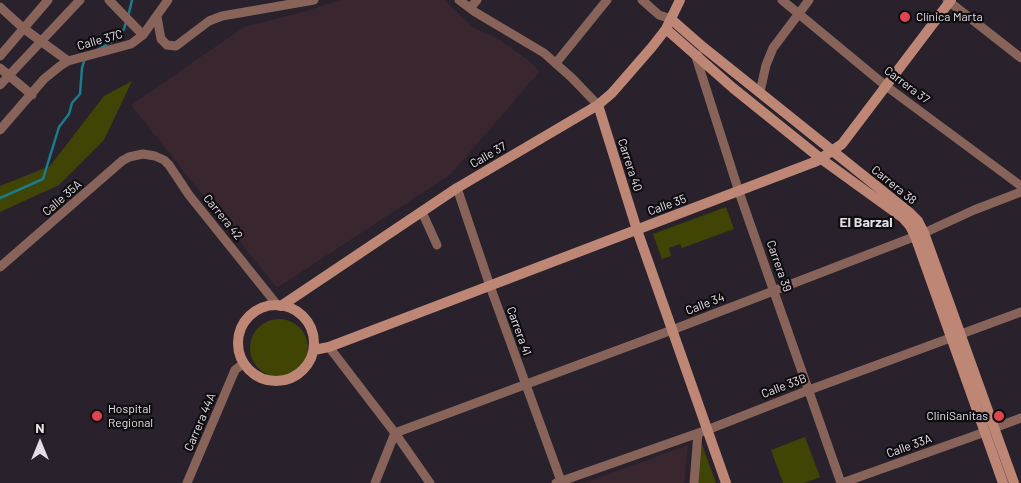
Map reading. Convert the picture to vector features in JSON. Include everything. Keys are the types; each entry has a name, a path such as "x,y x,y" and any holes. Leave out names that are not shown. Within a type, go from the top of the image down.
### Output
{"street":[{"path":"0,56 48,0"},
{"path":"0,85 42,42 78,0"},
{"path":"109,0 144,34"},
{"name":"Calle 37C","path":"0,130 51,73 68,61 131,44 144,34 168,0"},
{"path":"157,17 161,39 167,45 176,46 208,21 222,16 314,0"},
{"name":"Carrera 40","path":"459,0 544,53 598,105 637,230 672,330 702,431 726,483"},
{"path":"470,8 477,0"},
{"path":"556,63 607,0"},
{"name":"Carrera 38","path":"642,0 659,15 666,29 696,57 820,158 903,218 919,235"},
{"name":"Calle 37","path":"280,306 457,188 598,105 612,93 666,29 680,0"},
{"name":"Carrera 37","path":"782,0 886,86 1021,186"},
{"path":"760,92 769,56 809,0"},
{"path":"950,1 1021,58"},
{"name":"Calle 35","path":"314,350 329,347 740,192 820,158 842,144 950,1"},
{"path":"0,7 23,28 68,61"},
{"name":"Carrera 38","path":"659,15 671,19 918,221 919,235 989,430 1003,483"},
{"path":"696,57 703,47"},
{"name":"Carrera 39","path":"696,57 740,192 842,483"},
{"path":"0,68 32,95"},
{"name":"Calle 35A","path":"0,267 122,161 128,157 144,154"},
{"name":"Carrera 42","path":"144,154 156,156 169,165 280,306"},
{"name":"Carrera 41","path":"457,188 558,482"},
{"name":"Calle 34","path":"395,433 774,291 919,235 974,210 1021,192"},
{"path":"422,212 437,245"},
{"path":"280,306 291,308 308,322 314,338 314,350 310,361 303,370 286,380 275,381 262,378 252,372 244,363 240,351 239,338 246,321 260,310 280,306"},
{"name":"Calle 33B","path":"558,482 702,431 1021,312"},
{"path":"329,347 395,433 430,483"},
{"name":"Carrera 44A","path":"187,483 235,370 244,363"},
{"name":"Calle 33A","path":"842,483 1021,418"},
{"name":"Carrera 38","path":"989,430 1014,483"},
{"path":"694,483 702,431"},
{"path":"375,483 395,433"}],"shaded area":[{"path":"340,0 444,0 473,27 500,40 540,71 451,174 277,288 131,105 244,27"},
{"path":"688,445 684,483 584,483"}],"green space":[{"path":"132,81 104,140 59,185 0,212 0,186 50,166 104,96"},
{"path":"726,207 734,229 682,248 680,244 669,248 671,256 662,259 653,234"},
{"path":"279,319 290,321 303,332 308,348 306,359 295,372 279,377 268,375 255,364 250,348 252,337 263,324"},
{"path":"805,437 820,477 804,483 783,483 771,450"},
{"path":"700,439 716,483 697,483"}],"waterway":[{"path":"128,17 132,0"},
{"path":"97,50 115,40 124,29 126,22"},
{"path":"0,198 43,179 59,127 69,114 72,103 80,94 82,68 85,58"}],"place":[{"name":"Clínica Marta","path":"905,17"},
{"name":"Hospital Regional","path":"97,416"},
{"name":"CliniSanitas","path":"999,416"}],"district":[{"name":"El Barzal","path":"866,222"}]}
